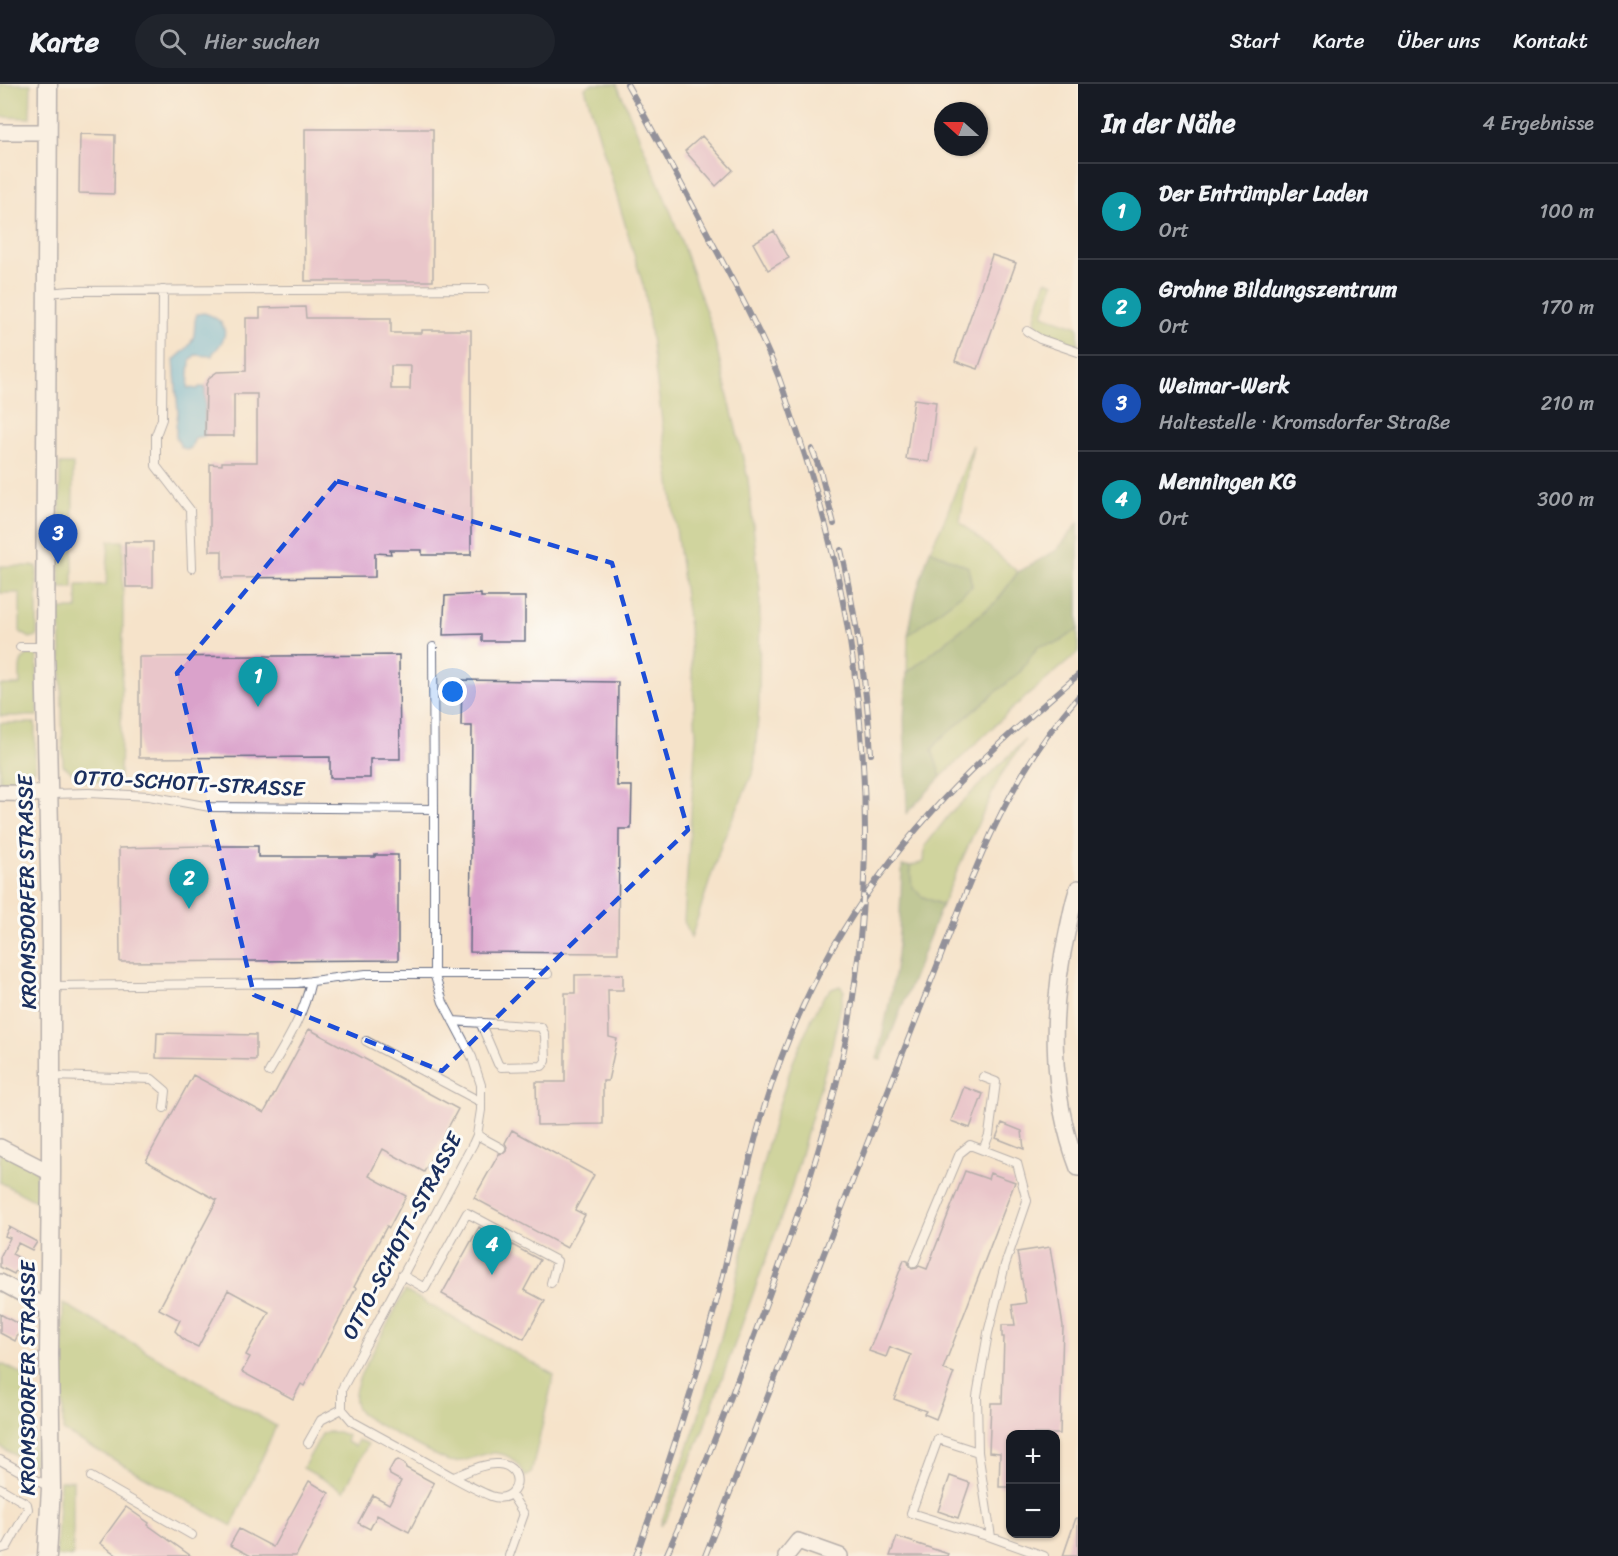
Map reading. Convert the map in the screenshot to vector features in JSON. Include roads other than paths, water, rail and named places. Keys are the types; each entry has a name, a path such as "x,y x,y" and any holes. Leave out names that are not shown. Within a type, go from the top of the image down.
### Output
{"street":[{"name":"KROMSDORFER STRASSE","path":"47,1556 51,1488 51,986 45,647 48,84"},
{"path":"0,132 47,132"},
{"path":"0,793 49,794"},
{"path":"1078,888 1057,981 1054,1044 1059,1093 1078,1168"},
{"path":"0,1147 51,1173"},
{"path":"0,1282 50,1309"},
{"path":"786,1556 798,1541 840,1556"}],"lane":[{"path":"47,293 163,290 485,289"},
{"path":"163,290 162,419 156,435 156,466 190,510 192,568"},
{"path":"1027,331 1040,339 1078,352"},
{"path":"20,647 45,647"},
{"name":"OTTO-SCHOTT-STRASSE","path":"342,1409 342,1389 477,1135 481,1102 481,1085 472,1057 443,1002 434,973 434,647"},
{"name":"OTTO-SCHOTT-STRASSE","path":"49,794 149,795 210,807 434,809"},
{"path":"51,986 297,983 366,974 548,974"},
{"path":"269,1072 305,1007 312,981"},
{"path":"453,1021 480,1022 541,1027 545,1035 546,1061 542,1066 501,1067 480,1022"},
{"path":"366,1041 481,1102"},
{"path":"50,1076 152,1079 166,1090 164,1108"},
{"path":"983,1077 996,1082 989,1136 983,1150"},
{"path":"477,1135 501,1148"},
{"path":"914,1263 960,1153 970,1145 1017,1163 1028,1201 1005,1265 988,1333 977,1396 978,1452 991,1537"},
{"path":"402,1275 425,1288 467,1213 557,1262 551,1283"},
{"path":"308,1443 317,1418 342,1409 353,1422 454,1477 496,1497 511,1494 516,1487 517,1478 513,1471 498,1464 488,1465 454,1477"},
{"path":"978,1452 938,1439 912,1513 1044,1556"},
{"path":"0,1460 51,1488"},
{"path":"91,1476 192,1536"},
{"path":"0,1488 22,1500 27,1504 28,1509 7,1547 0,1549"},
{"path":"509,1556 524,1514 511,1494"}],"water":[{"path":"204,313 222,324 224,335 212,356 195,355 190,361 188,388 205,387 205,436 195,438 191,448 187,450 181,447 176,437 178,412 174,360 192,342 197,314"}],"railway":[{"path":"627,84 755,324 778,375 798,434 821,506 839,580 852,655 861,731 865,807 864,883 858,959 847,1034 831,1106 798,1212 761,1317 704,1467 666,1556"},
{"path":"812,449 834,524"},
{"path":"841,550 860,651 871,754"},
{"path":"636,1556 699,1364 764,1108 778,1067 812,987 854,913 916,830 983,759 1078,675"},
{"path":"705,1556 959,910 995,825 1040,746 1078,697"}],"place":[{"name":"Weimar-Werk","path":"58,564"},
{"name":"Der Entrümpler Laden","path":"258,707"},
{"name":"Grohne Bildungszentrum","path":"189,909"},
{"name":"Menningen KG","path":"492,1275"}]}
